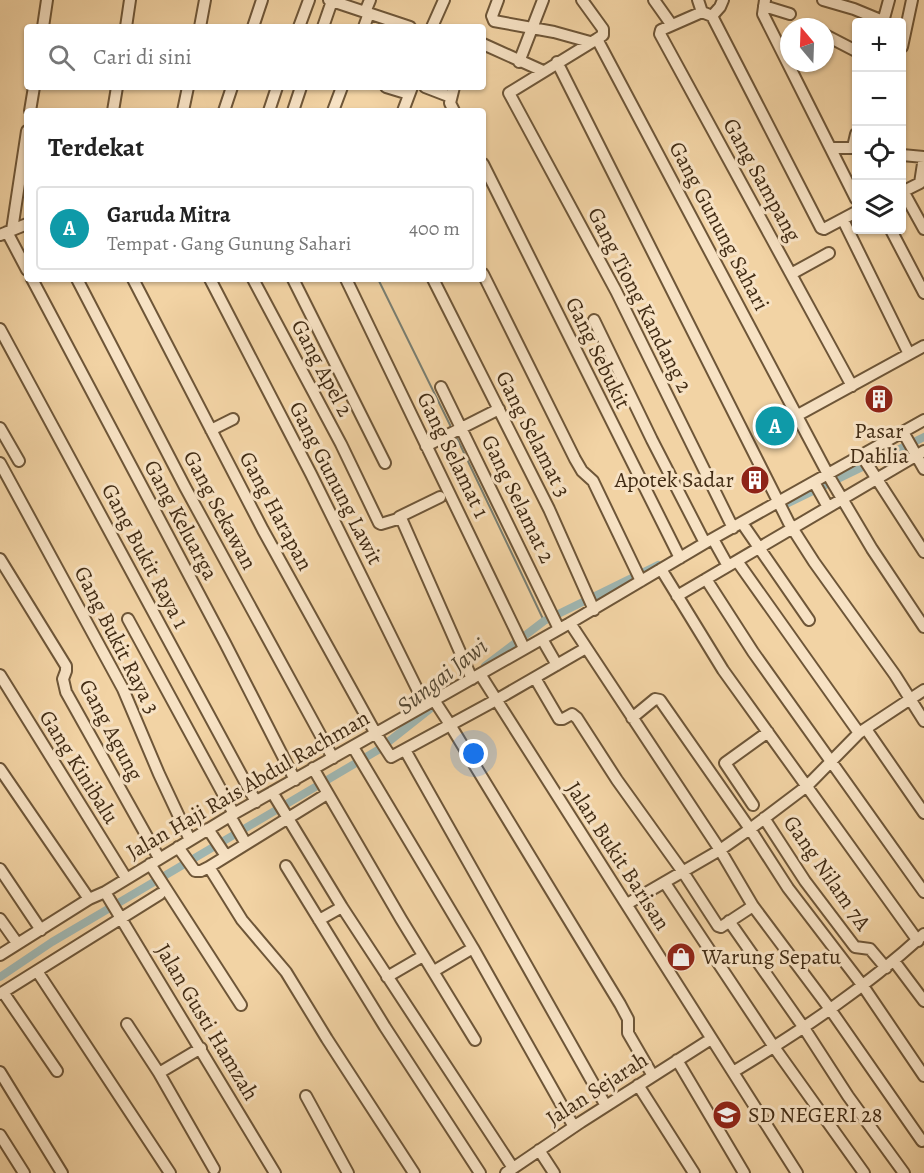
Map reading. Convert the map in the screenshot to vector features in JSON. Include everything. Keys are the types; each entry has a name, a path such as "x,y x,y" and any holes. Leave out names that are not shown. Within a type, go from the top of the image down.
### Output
{"street":[{"path":"43,24 47,0"},
{"path":"126,24 130,0"},
{"path":"201,24 205,0"},
{"path":"254,24 262,0"},
{"path":"300,24 309,0"},
{"path":"365,24 370,0"},
{"path":"433,24 444,0"},
{"path":"498,0 492,16 494,21 594,40"},
{"path":"519,62 543,0"},
{"name":"Gang Gunung Sahari","path":"582,0 603,29 603,35 594,40 830,477 872,549 924,627"},
{"path":"654,0 672,24 707,14 720,7 723,0"},
{"path":"698,0 821,228 824,229 852,214"},
{"path":"823,0 854,9 874,18"},
{"path":"884,18 889,0"},
{"path":"906,28 912,0"},
{"path":"324,24 331,1 401,24"},
{"path":"790,14 765,3 763,14 852,190"},
{"name":"Gang Sampang","path":"672,24 661,30 660,34 852,386"},
{"path":"486,46 543,71 594,40"},
{"path":"834,40 852,49"},
{"path":"556,62 791,526 924,721"},
{"name":"Gang Tiong Kandang 2","path":"543,71 509,93 616,291 737,525 750,534 809,620"},
{"path":"30,108 34,90"},
{"path":"114,108 116,90"},
{"path":"184,108 187,90"},
{"path":"225,108 231,90"},
{"path":"270,108 276,90"},
{"path":"294,108 301,90"},
{"path":"334,108 341,90"},
{"path":"404,108 410,90"},
{"path":"452,108 450,103 453,92"},
{"path":"832,148 852,147"},
{"path":"906,155 924,157 921,183 906,190"},
{"path":"24,157 6,232 24,265"},
{"name":"Gang Sebukit","path":"486,170 680,558"},
{"path":"906,199 924,229"},
{"path":"843,220 909,354"},
{"path":"6,232 24,225"},
{"path":"893,234 924,293"},
{"path":"791,274 829,253"},
{"path":"486,280 575,459 592,481 641,581"},
{"name":"Gang Keluarga","path":"34,282 295,780"},
{"name":"Gang Sekawan","path":"78,282 185,488 333,758"},
{"name":"Gang Harapan","path":"135,282 263,530 378,737 390,756 405,750"},
{"name":"Gang Gunung Lawit","path":"212,282 432,703 450,724 626,1014 628,1033 653,1076"},
{"name":"Gang Apel 2","path":"255,282 341,444 379,523 399,517"},
{"path":"294,282 385,463"},
{"name":"Gang Selamat 1","path":"347,282 522,650"},
{"name":"Gang Selamat 3","path":"435,282 549,509 594,610"},
{"path":"594,320 652,440 712,542 862,731 920,800 924,813"},
{"name":"Gang Bukit Raya 1","path":"0,329 256,801"},
{"path":"798,415 924,346"},
{"name":"Gang Selamat 2","path":"441,387 559,629"},
{"path":"426,446 499,409"},
{"path":"211,430 233,419"},
{"name":"Jalan Haji Rais Abdul Rachman","path":"0,955 89,899 106,894 126,878 180,850 190,840 211,832 256,801 273,795 333,758 378,737 522,650 544,641 559,629 572,626 641,581 663,571 680,558 712,542 737,525 817,487 830,477 905,435 924,420"},
{"path":"0,428 20,461"},
{"path":"905,435 918,453 924,469"},
{"path":"676,594 918,453"},
{"path":"864,459 924,552"},
{"name":"Gang Bukit Raya 3","path":"0,463 123,689 190,840"},
{"path":"817,487 827,505"},
{"path":"399,517 440,497"},
{"name":"Jalan Bukit Barisan","path":"399,517 478,677 494,697 797,1173"},
{"name":"Gang Agung","path":"0,559 66,666 63,679 66,692 154,864 161,888 240,1005"},
{"path":"663,571 723,670 921,939 863,986 804,1028 733,1072"},
{"path":"705,579 753,652 924,892"},
{"path":"128,619 245,842"},
{"path":"572,626 720,850 753,906 830,1009 922,1141"},
{"path":"544,641 555,662"},
{"path":"584,645 555,662 535,678 494,697 405,750 606,1106"},
{"name":"Gang Kinibalu","path":"0,675 126,878"},
{"path":"535,678 559,719 572,714 577,718 718,926 753,906"},
{"path":"627,904 720,850 750,829 807,786 830,760 862,731 924,690"},
{"path":"632,718 655,699 659,699 750,829 788,888 863,986 924,1076"},
{"path":"753,806 724,764 768,732"},
{"path":"355,749 473,948 574,1127"},
{"path":"0,769 89,899"},
{"path":"314,771 475,1040"},
{"path":"180,850 197,872 209,867 224,853 326,792"},
{"path":"273,795 510,1170"},
{"name":"Gang Nilam 7A","path":"764,818 805,881 855,947 870,949 890,964 924,1001"},
{"path":"211,832 224,853"},
{"path":"286,866 385,1027 480,1173"},
{"path":"209,867 242,920 286,972 414,1173"},
{"path":"0,869 41,930"},
{"path":"664,883 774,1047 864,1173"},
{"path":"57,1071 1,993 161,888"},
{"name":"Jalan Gusti Hamzah","path":"106,894 275,1173"},
{"path":"319,920 342,907"},
{"path":"0,919 17,943"},
{"path":"729,921 902,1173"},
{"path":"434,971 473,948"},
{"path":"387,977 423,956"},
{"path":"37,971 170,1173"},
{"path":"127,1024 159,1073 214,1169"},
{"name":"Jalan Sejarah","path":"510,1170 711,1039"},
{"path":"159,1073 201,1048"},
{"path":"677,1060 744,1173"},
{"path":"0,1072 62,1173"},
{"path":"638,1085 694,1173"},
{"path":"306,1096 348,1173"},
{"path":"0,1135 24,1173"},
{"path":"539,1150 554,1173"}],"waterway":[{"path":"379,282 452,429"},
{"path":"455,434 544,621"},
{"name":"Sungai Jawi","path":"780,507 924,437"},
{"name":"Sungai Jawi","path":"485,666 544,621 658,565"},
{"name":"Sungai Jawi","path":"0,977 52,942 378,750 440,701"}],"place":[{"name":"Pasar Dahlia","path":"879,399"},
{"name":"Garuda Mitra","path":"775,426"},
{"name":"Apotek Sadar","path":"755,480"},
{"name":"Warung Sepatu","path":"681,957"},
{"name":"SD NEGERI 28","path":"727,1115"}]}
